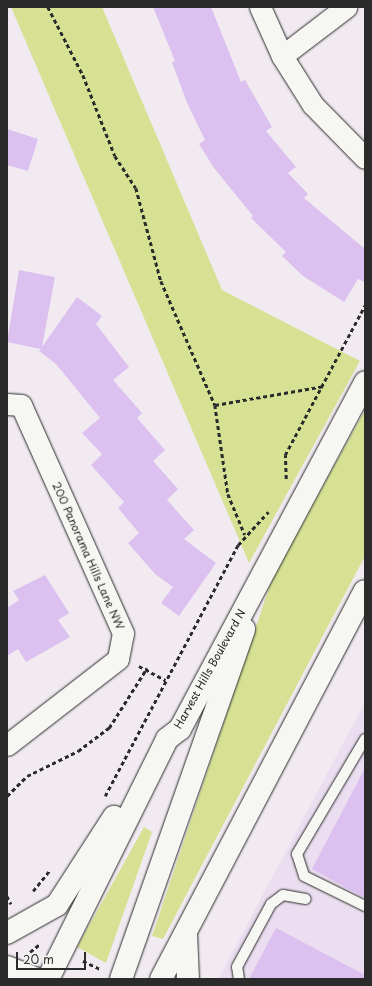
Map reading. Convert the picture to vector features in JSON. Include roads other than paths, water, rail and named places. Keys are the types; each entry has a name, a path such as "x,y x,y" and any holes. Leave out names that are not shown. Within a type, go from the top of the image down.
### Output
{"main road":[{"name":"Harvest Hills Boulevard N","path":"48,979 167,739 180,729 365,382"},
{"path":"113,975 226,688 258,584"},
{"path":"161,979 365,591"},
{"path":"7,933 57,905 109,827 137,769 167,739"},
{"path":"186,933 188,979"},
{"path":"7,967 37,979"}],"street":[{"path":"260,7 282,56 313,105 365,158"},
{"path":"282,56 346,7"},
{"name":"200 Panorama Hills Lane NW","path":"7,404 21,406 123,633 118,659 7,745"}],"lane":[{"path":"365,739 297,854 304,876 365,906"},
{"path":"239,979 237,967 271,904 283,895 306,899"}]}
